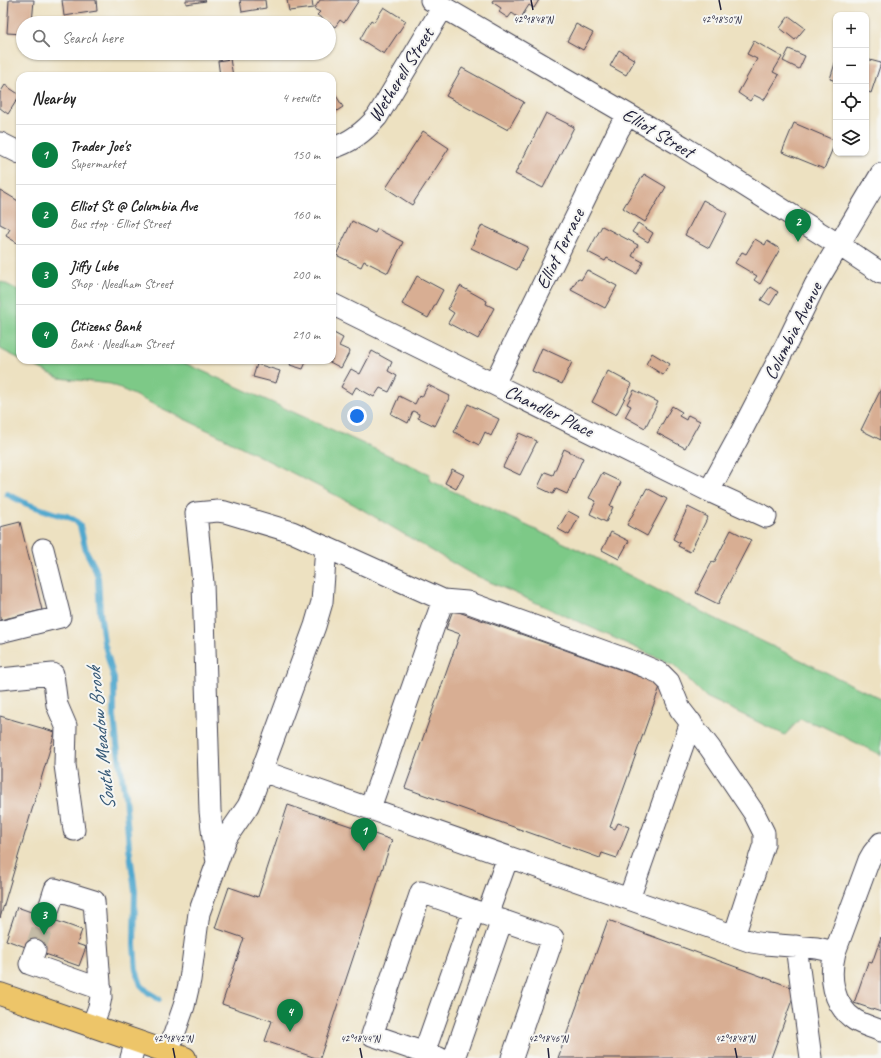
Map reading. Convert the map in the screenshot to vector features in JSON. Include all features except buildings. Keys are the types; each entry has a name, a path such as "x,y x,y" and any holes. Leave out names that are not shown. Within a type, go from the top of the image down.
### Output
{"main road":[{"path":"0,994 92,1026 134,1050 176,1055"}],"street":[{"name":"Elliot Street","path":"437,4 682,146 881,273"},
{"name":"Wetherell Street","path":"336,146 359,135 377,117 437,4"},
{"name":"Elliot Terrace","path":"494,384 616,134 628,115"},
{"path":"0,143 16,151"},
{"name":"Columbia Avenue","path":"709,491 786,345 810,295 881,174"},
{"name":"Chandler Place","path":"336,306 709,491 766,517"},
{"path":"217,862 210,811 203,583 196,513 218,511 283,529 443,600 467,602 653,670 666,677 672,686 678,704 730,777 754,813 764,833 764,844 734,936"},
{"path":"176,1055 190,980 198,918 226,838 248,806 262,771 319,614 323,591 326,547"},
{"path":"0,632 60,617 43,549"},
{"path":"370,808 443,600"},
{"path":"0,679 53,674 57,705 66,726 65,765 74,830"},
{"path":"629,899 691,722"},
{"path":"262,771 758,944 817,948 835,952"},
{"path":"881,843 869,860 835,952 832,978 835,994 843,1010 856,1020 881,1031"},
{"path":"508,857 488,915 435,1057 372,1035 421,892 488,915 553,938 512,1058"},
{"path":"46,917 55,889 94,901 101,989 100,1002 92,1026"},
{"path":"454,1058 488,915"},
{"path":"796,946 812,1058"},
{"path":"35,950 30,964 101,989"}],"green space":[{"path":"0,281 16,289 16,357 0,349"},
{"path":"31,364 187,364 430,474 429,480 594,557 675,599 881,699 881,755 822,726 800,719 785,735 706,697 674,665 468,572 353,504 222,437 111,384 59,378"}],"waterway":[{"name":"South Meadow Brook","path":"7,494 27,504 56,514 67,516 76,521 80,526 86,551 95,568 98,578 104,642 114,679 114,717 125,796 129,847 135,891 134,945 136,970 141,985 149,993 159,999"}],"tunnel":[{"path":"35,950 46,917"}],"place":[{"name":"Elliot St @ Columbia Ave","path":"798,242"},
{"name":"Trader Joe's","path":"364,851"},
{"name":"Jiffy Lube","path":"44,935"},
{"name":"Citizens Bank","path":"290,1032"}]}
